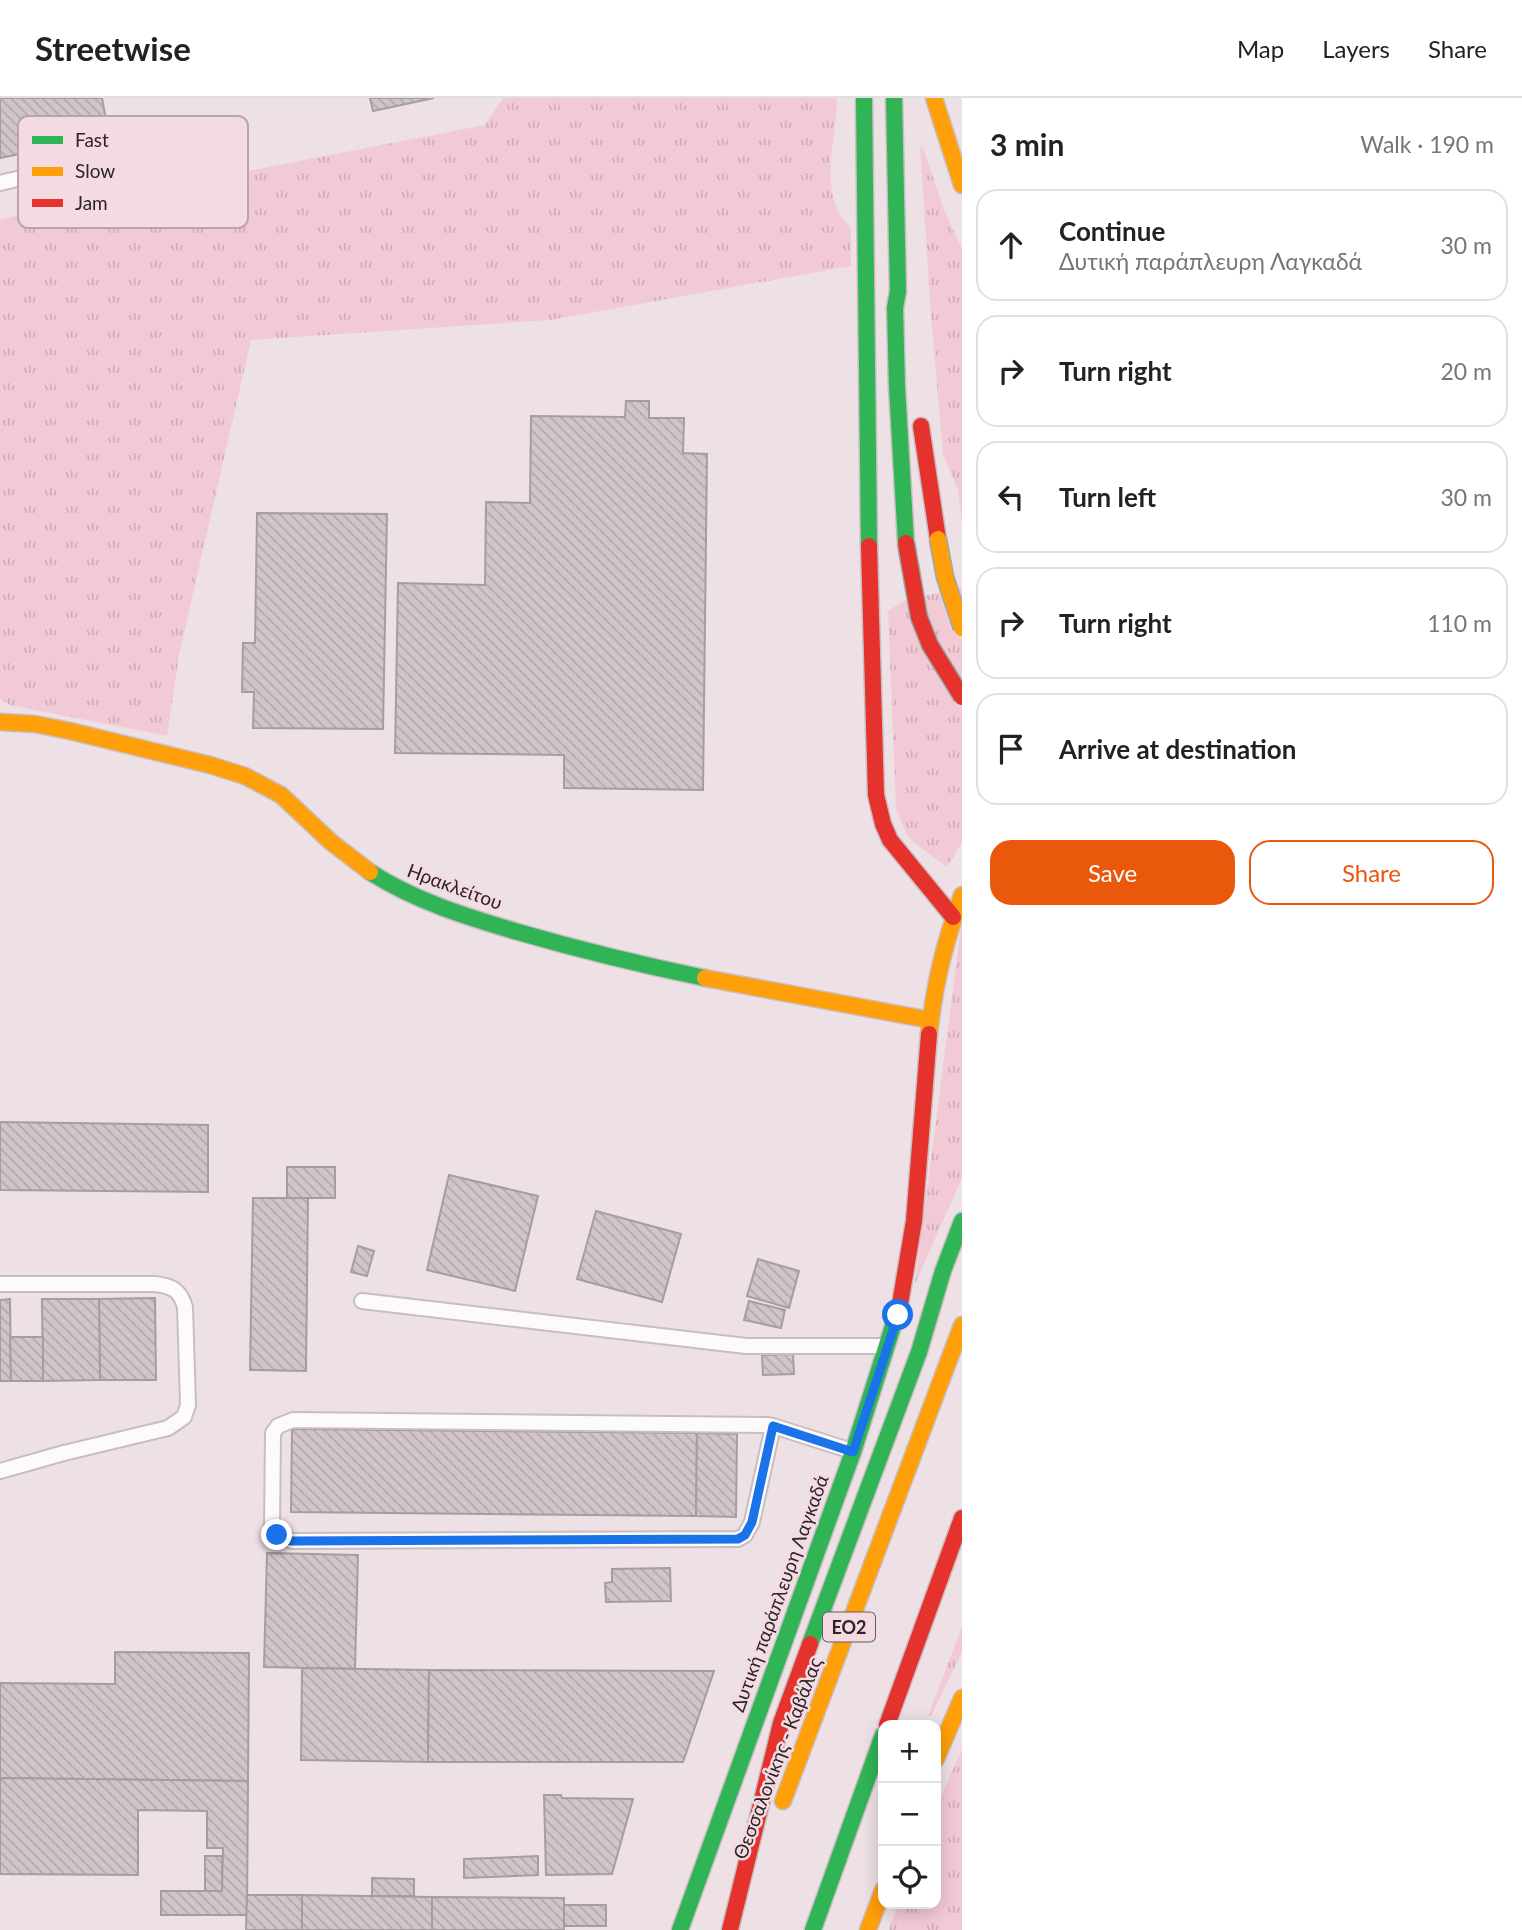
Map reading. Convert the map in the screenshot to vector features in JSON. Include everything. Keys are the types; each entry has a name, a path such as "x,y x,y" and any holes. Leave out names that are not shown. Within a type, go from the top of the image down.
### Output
{"main road":[{"path":"864,98 867,472 874,767 880,814 890,840 953,917"},
{"path":"894,98 898,290 895,338 906,543 919,617 930,645 962,697"},
{"path":"934,98 962,185"},
{"path":"898,290 907,306 912,344"},
{"path":"919,406 944,577 962,628"},
{"path":"870,584 962,565"},
{"name":"Ηρακλείτου","path":"0,722 48,727 214,767 264,784 285,798 356,865 399,889 460,913 603,954 694,975 930,1020"},
{"name":"Δυτική παράπλευρη Λαγκαδά","path":"680,1930 890,1346 905,1282 914,1222 930,1020 939,963 962,895"},
{"path":"730,1930 781,1723 919,1352 943,1271 962,1221"},
{"name":"Θεσσαλονίκης - Καβάλας","path":"779,1814 962,1325"},
{"path":"889,1720 962,1518"},
{"path":"941,1747 962,1698"},
{"path":"813,1930 878,1749"},
{"name":"Θεσσαλονίκης - Καβάλας","path":"735,1930 769,1840"},
{"path":"868,1930 878,1903"}],"lane":[{"path":"0,183 18,179"},
{"path":"0,1284 171,1286 181,1296 185,1307 188,1405 184,1418 169,1429 0,1471"},
{"path":"362,1301 746,1346 890,1346"},
{"path":"773,1426 752,1522 745,1535 738,1539 292,1541 284,1540 272,1528 271,1441 278,1426 285,1421 773,1426 853,1452"}],"green space":[{"path":"503,98 837,98 830,167 831,183 840,214 851,229 851,266 550,320 251,340 179,655 167,736 10,705 0,699 0,219 18,216 18,228 248,228 248,171 485,125"},
{"path":"920,146 962,249 962,525 958,490 943,454"},
{"path":"962,587 962,842 947,867 907,835 896,809 888,611 904,601"},
{"path":"962,919 962,1178 915,1284"},
{"path":"962,1626 962,1652 931,1716 928,1716"},
{"path":"962,1749 962,1930 889,1930 896,1909 941,1909 941,1797"}],"building":[{"path":"0,98 102,98 105,116 18,116 18,154 0,158"},
{"path":"370,98 434,98 373,111"},
{"path":"626,401 649,401 649,418 684,418 683,453 707,454 703,790 564,788 564,755 395,753 398,583 485,585 486,502 530,503 531,416 625,417"},
{"path":"257,513 387,514 383,729 253,728 254,692 242,692 243,643 255,643"},
{"path":"0,1122 208,1125 208,1192 0,1190"},
{"path":"287,1167 335,1167 335,1198 287,1198"},
{"path":"449,1175 538,1196 515,1291 427,1270"},
{"path":"253,1198 308,1198 306,1371 250,1370"},
{"path":"596,1211 681,1234 662,1302 577,1279"},
{"path":"358,1246 374,1251 367,1276 351,1272"},
{"path":"758,1259 799,1271 789,1308 747,1296"},
{"path":"155,1298 156,1380 100,1380 99,1299"},
{"path":"10,1299 11,1381 0,1381 0,1300"},
{"path":"42,1299 99,1299 100,1380 43,1381"},
{"path":"749,1301 785,1310 781,1328 744,1320"},
{"path":"10,1337 43,1337 43,1381 11,1381"},
{"path":"793,1354 794,1374 763,1375 762,1355"},
{"path":"292,1429 697,1433 696,1516 291,1512"},
{"path":"697,1433 737,1434 736,1517 696,1516"},
{"path":"267,1553 358,1555 355,1669 264,1667"},
{"path":"670,1568 671,1601 606,1602 605,1583 612,1582 612,1569"},
{"path":"115,1652 249,1653 248,1781 0,1778 0,1683 115,1684"},
{"path":"302,1668 429,1670 428,1762 301,1760"},
{"path":"429,1670 714,1671 683,1762 428,1762"},
{"path":"0,1778 248,1781 247,1915 161,1915 161,1891 222,1891 223,1848 207,1848 207,1811 138,1810 138,1875 0,1874"},
{"path":"544,1795 561,1795 562,1798 633,1799 612,1874 546,1875"},
{"path":"205,1856 222,1856 222,1891 205,1891"},
{"path":"538,1856 538,1875 464,1878 464,1859"},
{"path":"372,1878 414,1879 414,1896 372,1896"},
{"path":"247,1895 302,1895 302,1930 246,1930"},
{"path":"302,1895 432,1897 432,1930 302,1930"},
{"path":"432,1897 564,1898 564,1930 432,1930"},
{"path":"564,1905 606,1905 606,1926 564,1926"}],"traffic: fast":[{"path":"864,98 869,546"},
{"path":"894,98 898,291"},
{"path":"898,291 895,308 897,387 906,543"},
{"path":"370,872 423,900 480,920 541,939 705,978"},
{"path":"810,1644 919,1352 943,1271 962,1221"},
{"path":"680,1930 853,1452 900,1304"},
{"path":"813,1930 878,1749"}],"traffic: slow":[{"path":"934,98 962,185"},
{"path":"938,539 945,577 962,628"},
{"path":"0,722 35,724 70,731 245,776 281,795 331,842 370,872"},
{"path":"929,1034 941,963 962,895"},
{"path":"705,978 930,1020"},
{"path":"783,1801 962,1325"},
{"path":"941,1747 962,1698"},
{"path":"868,1930 878,1903"}],"traffic: jam":[{"path":"921,426 938,539"},
{"path":"906,543 919,617 930,645 962,697"},
{"path":"869,546 876,795 890,840 953,917"},
{"path":"900,1304 914,1221 929,1034"},
{"path":"889,1720 962,1518"},
{"path":"730,1930 781,1723 810,1644"}],"route":[{"path":"277,1535 292,1541 738,1539 750,1530 773,1426 853,1452 898,1315"}]}
